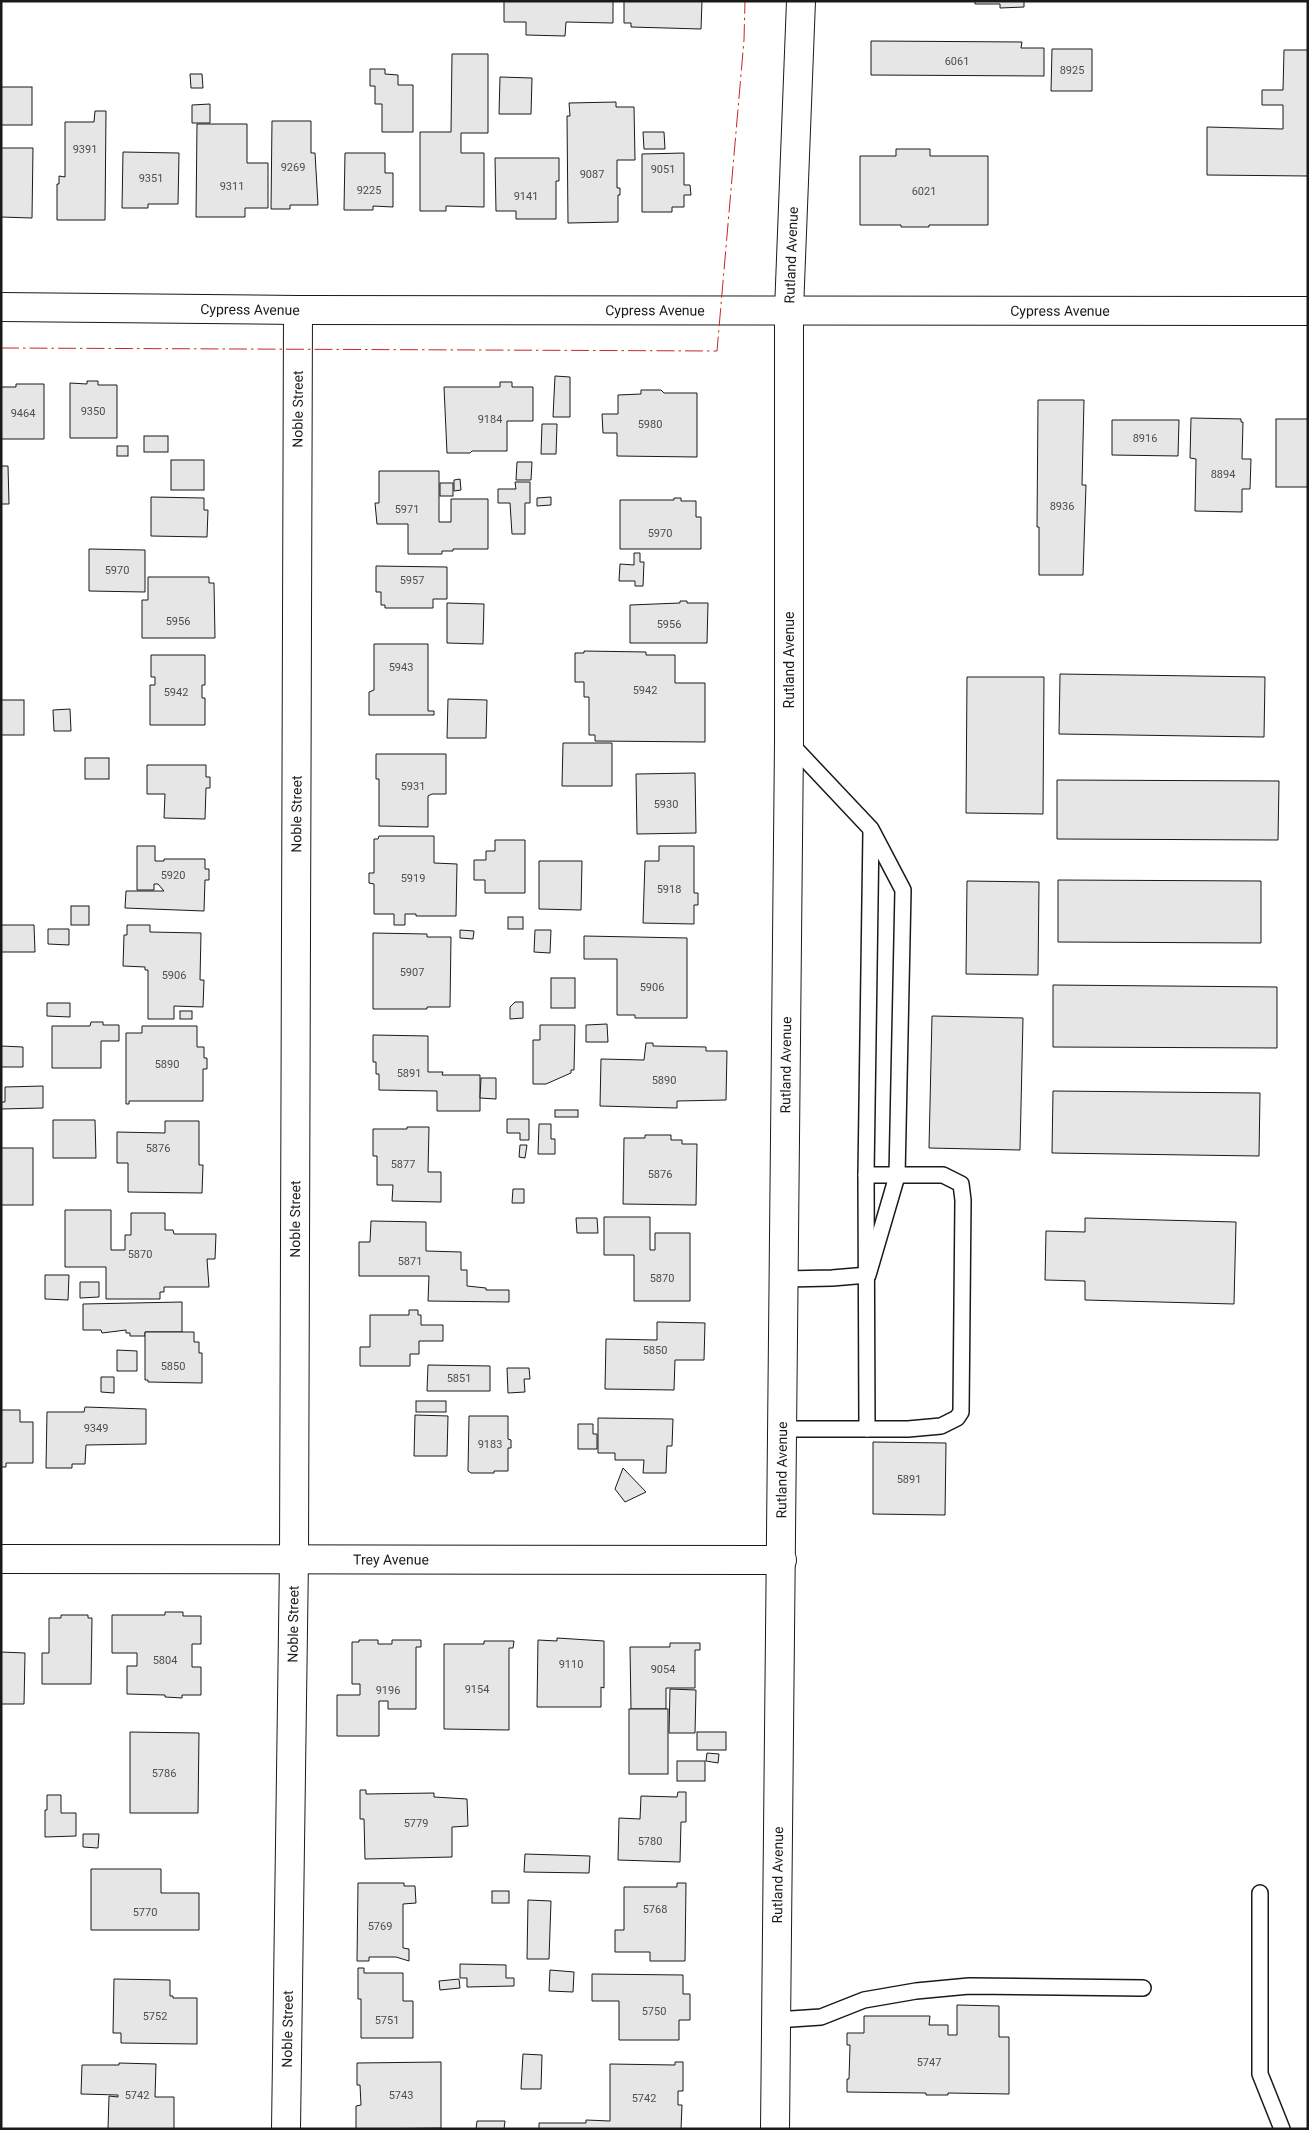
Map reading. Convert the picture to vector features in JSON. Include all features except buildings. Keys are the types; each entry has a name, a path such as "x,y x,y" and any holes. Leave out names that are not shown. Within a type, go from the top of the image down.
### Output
{"street":[{"name":"Rutland Avenue","path":"776,2129 789,742 790,310 801,1"},
{"name":"Cypress Avenue","path":"1,307 298,310 1308,311"},
{"name":"Noble Street","path":"286,2129 294,1559 298,310"},
{"name":"Trey Avenue","path":"1,1559 782,1560"}],"lane":[{"path":"789,742 871,829 903,890 896,1176 868,1275"},
{"path":"867,1429 868,1275 866,1175 871,829"},
{"path":"782,1429 908,1429 941,1426 958,1418 961,1412 963,1200 961,1184 943,1175 866,1175"},
{"path":"784,1279 868,1275"},
{"path":"1260,1893 1260,2074 1282,2129"},
{"path":"776,2020 821,2017 864,2000 916,1991 969,1986 1143,1988"}],"power":[{"path":"1,348 717,351 744,40 745,1"}]}
